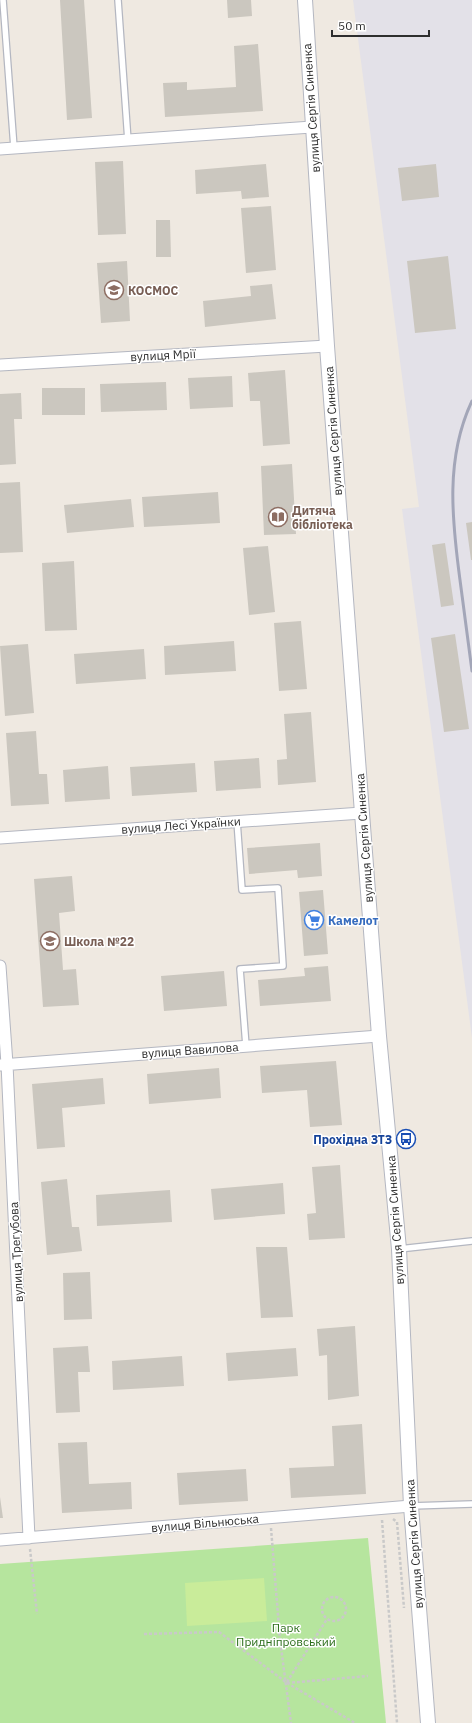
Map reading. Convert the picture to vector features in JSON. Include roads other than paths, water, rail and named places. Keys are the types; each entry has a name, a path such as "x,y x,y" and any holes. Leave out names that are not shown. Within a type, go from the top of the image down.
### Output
{"street":[{"name":"вулиця Сергія Синенка","path":"305,0 327,346 362,813 379,1036 399,1249 411,1506 428,1723"},
{"path":"0,149 312,127"},
{"name":"вулиця Мрії","path":"0,365 327,346"},
{"name":"вулиця Лесі Українки","path":"0,838 237,820 362,813"},
{"name":"вулиця Трегубова","path":"0,966 3,1065 29,1538"},
{"name":"вулиця Вавилова","path":"3,1065 379,1036"},
{"name":"вулиця Вільнюська","path":"0,1540 411,1506"}],"lane":[{"path":"3,0 14,148"},
{"path":"118,0 128,141"},
{"path":"237,820 242,890 278,888 283,966 240,969 246,1046"},
{"path":"399,1249 472,1241"},
{"path":"411,1506 472,1504"}],"railway":[{"path":"472,401 463,423 458,445 454,467 453,489 453,512 457,557 472,671"}],"place":[{"name":"КОСМОС","path":"114,290"},
{"name":"Дитяча бібліотека","path":"278,517"},
{"name":"Камелот","path":"314,920"},
{"name":"Школа №22","path":"50,941"},
{"name":"Прохідна ЗТЗ","path":"406,1139"}],"park label":[{"name":"Парк Придніпровський","path":"286,1634"}]}
